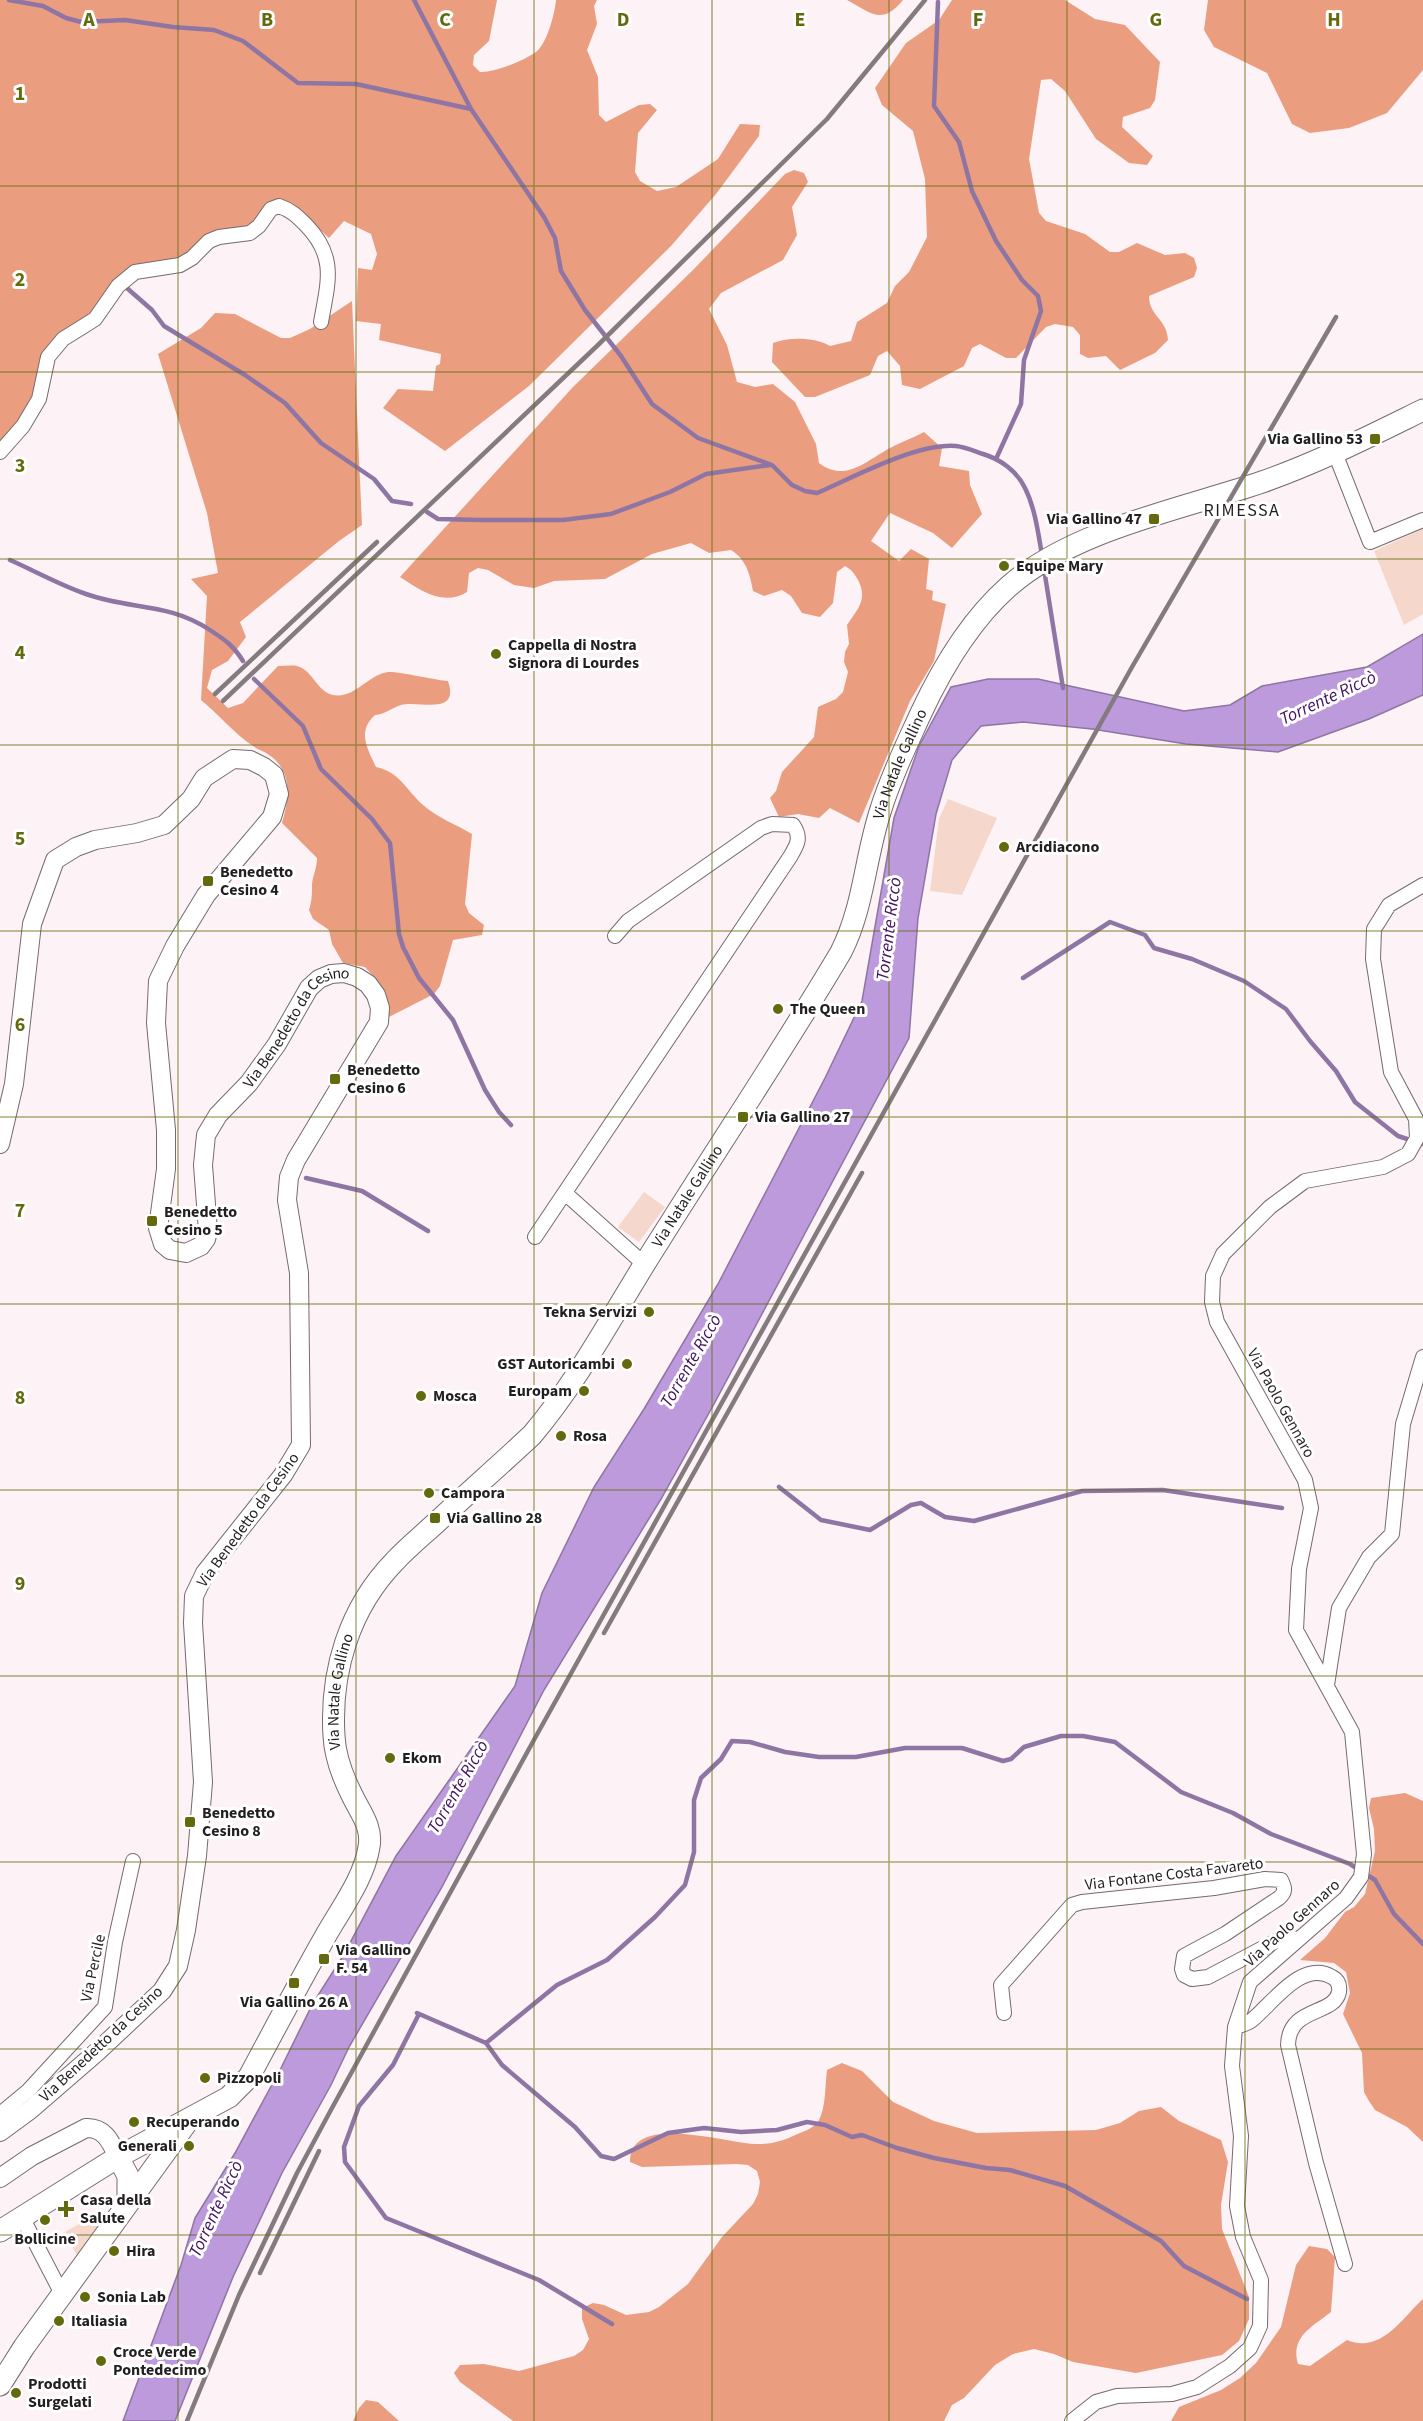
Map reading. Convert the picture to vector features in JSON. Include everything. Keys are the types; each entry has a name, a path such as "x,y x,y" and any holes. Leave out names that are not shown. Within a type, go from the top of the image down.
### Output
{"main road":[{"name":"Via Natale Gallino","path":"0,2231 118,2157 229,2097 249,2077 354,1886 368,1852 369,1835 365,1818 351,1794 341,1768 334,1738 334,1692 337,1672 351,1627 359,1610 395,1561 532,1435 550,1414 597,1343 644,1264 841,952 858,910 880,809 933,688 967,634 1008,587 1056,555 1140,520 1261,482 1335,453 1423,411"},
{"path":"0,2385 24,2347 128,2201 189,2120"},
{"path":"118,2157 128,2176 128,2201"}],"street":[{"path":"0,452 23,426 39,399 48,357 63,339 95,319 118,286 135,272 180,265 192,258 209,241 219,237 250,233 272,209 279,206 291,210 322,243 326,256 328,282 321,322"},
{"path":"1335,453 1370,542 1423,520"},
{"name":"Via Benedetto da Cesino","path":"0,1144 14,1084 32,924 55,860 76,846 94,840 136,833 164,825 191,799 204,778 233,759 250,760 264,766 274,775 279,794 272,817 206,895 175,946 158,981 156,1023 166,1140 166,1169 158,1228 163,1244 178,1253 186,1253 201,1246 208,1231 204,1165 206,1135 218,1115 249,1083 277,1044 309,988 319,979 331,974 344,973 357,976 368,984 376,995 380,1008 379,1022 296,1160 289,1177 287,1200 299,1273 301,1445 283,1475 205,1574 194,1596 193,1623 204,1782 197,1856 178,1966 154,1999 47,2095 0,2132"},
{"path":"535,1237 790,857 798,844 799,833 793,825 782,823 761,828 628,921 615,936"},
{"name":"Via Paolo Gennaro","path":"1072,2421 1096,2402 1117,2396 1172,2394 1197,2387 1230,2366 1250,2348 1260,2326 1261,2280 1243,2237 1237,2206 1241,2136 1232,2066 1235,2027 1250,1982 1355,1888 1361,1877 1364,1854 1352,1732 1296,1630 1299,1569 1311,1508 1305,1480 1217,1322 1212,1302 1213,1276 1223,1254 1270,1207 1305,1181 1383,1167 1408,1154 1417,1138 1416,1119 1391,1072 1373,958 1374,929 1389,905 1423,885"},
{"name":"Via Natale Gallino","path":"565,1193 644,1264"},
{"path":"1327,1685 1339,1608 1370,1557 1392,1534 1403,1424 1423,1357"},
{"name":"Via Percile","path":"0,2114 28,2091 105,2007 115,1942 133,1861"},
{"name":"Via Fontane Costa Favareto","path":"1004,2013 1001,1985 1072,1905 1082,1902 1214,1888 1266,1879 1281,1880 1285,1887 1284,1893 1279,1898 1225,1934 1184,1956 1182,1969 1184,1975 1192,1979 1208,1977 1280,1939 1288,1937 1298,1939"},
{"path":"1235,2027 1252,2020 1272,1999 1306,1974 1327,1974 1336,1979 1340,1988 1338,1997 1332,2003 1292,2026 1288,2035 1288,2046 1316,2163 1345,2264"},
{"path":"0,2178 32,2156 86,2128 94,2128 106,2135 118,2157"},
{"path":"22,2217 62,2294"}],"shaded area":[{"path":"0,0 497,0 489,41 474,55 473,65 480,72 486,72 525,59 540,48 552,20 556,0 597,0 594,6 597,24 587,50 598,77 599,115 606,122 639,105 650,104 657,110 638,133 635,172 640,181 657,191 676,187 718,159 740,124 760,125 759,136 716,194 671,246 529,386 445,451 383,408 398,389 433,391 436,366 440,364 441,354 379,340 381,324 356,321 358,268 372,270 377,254 371,234 344,221 329,238 283,201 252,226 182,259 141,267 81,325 39,378 29,408 0,443"},
{"path":"847,0 903,0 889,13 876,15"},
{"path":"952,0 1065,0 1095,19 1125,25 1160,62 1155,100 1150,108 1123,117 1122,127 1153,156 1147,165 1129,163 1096,139 1065,91 1051,79 1041,80 1029,159 1039,213 1046,221 1085,234 1110,252 1119,252 1137,243 1165,255 1185,253 1194,258 1197,268 1194,277 1149,296 1152,308 1165,327 1168,340 1155,353 1120,370 1106,356 1088,358 1080,354 1080,335 1073,327 1055,324 1046,327 1016,358 1006,358 980,344 972,348 964,366 920,389 902,385 900,366 887,351 878,356 870,375 815,397 805,397 772,362 773,343 802,339 830,346 851,341 857,322 887,303 895,286 909,272 927,237 925,179 913,131 882,105 875,88 906,43 939,20"},
{"path":"1208,0 1423,0 1423,70 1387,113 1349,128 1310,133 1292,124 1267,73 1214,47 1204,30"},
{"path":"794,170 804,173 808,182 792,207 797,235 783,260 721,293 709,309 727,345 737,382 755,387 773,384 795,402 816,444 819,463 829,469 838,471 855,468 924,432 942,448 939,466 969,471 970,485 982,514 952,548 933,533 890,513 871,541 899,561 911,549 929,559 926,589 933,591 932,600 946,604 934,661 910,701 859,823 830,808 819,818 798,814 779,817 770,798 776,791 782,772 814,737 818,707 836,699 843,692 848,672 844,662 849,644 847,625 862,598 861,587 855,575 845,566 837,572 833,603 820,617 802,613 791,596 782,590 764,596 753,591 746,568 731,550 709,553 691,543 652,554 605,579 554,581 534,588 514,585 488,570 478,568 469,573 467,592 449,598 432,595 400,577 573,387 694,269 785,174"},
{"path":"352,301 362,525 240,622 246,637 228,661 212,670 207,688 228,708 243,703 278,666 302,668 323,690 333,695 348,694 374,677 388,672 448,681 450,692 448,699 443,703 401,705 375,715 366,727 365,740 376,767 397,777 428,809 472,834 465,904 469,913 484,925 482,935 453,940 440,986 434,994 387,1018 381,985 365,967 343,963 332,944 329,930 313,919 309,910 317,858 282,823 287,786 282,769 269,755 240,736 201,700 207,596 191,579 218,573 207,513 158,354 201,328 215,313 235,314 281,338 290,338 310,329"},
{"path":"1423,529 1423,614 1404,625 1374,551"},
{"path":"948,799 997,818 962,895 930,891 939,819"},
{"path":"644,1192 665,1207 639,1242 618,1227"},
{"path":"1405,1793 1423,1801 1423,2142 1407,2127 1375,2110 1364,2092 1362,2053 1343,2014 1350,1993 1346,1972 1334,1963 1300,1960 1325,1938 1345,1912 1354,1907 1365,1894 1375,1851 1374,1829 1369,1808 1371,1798"},
{"path":"842,2063 862,2071 893,2102 934,2121 977,2133 1096,2130 1120,2123 1139,2111 1161,2107 1179,2121 1221,2140 1228,2162 1221,2205 1222,2229 1249,2297 1249,2319 1239,2341 1222,2355 1136,2373 1073,2362 1034,2349 1013,2354 995,2365 964,2398 952,2405 944,2421 513,2421 460,2382 454,2373 460,2365 484,2364 519,2371 574,2356 583,2350 589,2339 582,2319 582,2308 593,2303 604,2305 626,2315 649,2312 688,2284 722,2237 753,2204 760,2182 757,2171 748,2165 736,2164 642,2167 630,2162 634,2146 646,2137 663,2134 705,2136 760,2144 790,2137 811,2128 819,2120 824,2102 827,2070"},
{"path":"97,2214 103,2225 77,2256 65,2232"},
{"path":"1309,2246 1327,2249 1335,2257 1331,2312 1310,2328 1300,2340 1296,2355 1298,2364 1310,2366 1347,2340 1359,2343 1380,2338 1390,2332 1423,2299 1423,2421 1171,2421 1179,2407 1221,2390 1240,2378 1256,2363 1281,2327 1296,2265"},
{"path":"366,2400 378,2402 399,2421 353,2421"}],"water":[{"name":"Torrente Riccò","path":"1423,634 1423,695 1369,719 1278,752 1186,744 1092,729 1023,722 981,726 952,760 936,814 918,918 909,1038 714,1404 661,1499 544,1690 442,1887 349,2047 331,2085 282,2173 233,2277 175,2421 123,2421 181,2265 195,2218 235,2153 313,2003 343,1956 396,1856 515,1686 542,1593 594,1487 644,1409 718,1284 825,1078 862,1001 894,818 919,746 951,687 988,679 1038,679 1184,711 1230,705 1262,686 1367,667"}],"waterway":[{"path":"9,0 43,6 66,18 81,22 125,20 214,30 243,41 298,83 356,84 471,109"},
{"path":"414,0 471,109 544,217 555,238 561,271 585,310 621,356 652,404 698,438 772,465 792,485 817,493 885,462 923,450 956,446 989,456 1002,462 1022,482 1034,512 1042,555"},
{"path":"938,2 934,106 959,142 972,191 996,241 1022,280 1038,296 1041,311 1024,360 1021,404 996,459"},
{"path":"128,289 152,310 164,326 245,375 285,403 321,443 374,479 392,501 411,504"},
{"path":"427,512 438,519 481,520 563,520 611,514 670,492 706,474 770,465"},
{"path":"10,560 86,594 164,611 194,621 228,643 243,661"},
{"path":"1044,569 1063,688"},
{"path":"254,679 303,726 321,769 372,819 390,843 399,934 403,947 419,978 453,1020 485,1090 499,1112 511,1125"},
{"path":"1023,978 1110,922 1145,935 1154,948 1192,959 1244,981 1286,1009 1336,1071 1355,1102 1398,1136 1423,1144"},
{"path":"306,1178 362,1191 428,1231"},
{"path":"779,1487 821,1520 870,1530 911,1505 921,1503 945,1517 974,1521 1082,1491 1163,1490 1282,1508"},
{"path":"486,2043 557,1985 607,1960 655,1917 685,1885 694,1852 694,1800 701,1778 721,1759 732,1741 750,1742 785,1752 819,1757 856,1757 905,1748 962,1748 1003,1761 1011,1759 1024,1747 1061,1736 1083,1736 1115,1742 1181,1792 1233,1813 1271,1834 1350,1864 1375,1880 1394,1914 1423,1944"},
{"path":"417,2013 486,2043 502,2065 575,2127 601,2156 614,2159 668,2133 704,2128 741,2132 777,2130 807,2122 825,2125 852,2137 862,2135 934,2158 1010,2170 1065,2186 1161,2241 1184,2266 1247,2299"},
{"path":"419,2014 393,2065 359,2106 344,2147 345,2162 386,2218 539,2280 612,2324"}],"railway":[{"path":"223,701 598,345 827,119 925,0"},
{"path":"187,2421 239,2295 297,2173 332,2108 535,1738 1132,667 1336,317"},
{"path":"215,694 377,542"},
{"path":"604,1633 862,1173"},
{"path":"260,2273 319,2151"}],"place":[{"name":"Via Gallino 53","path":"1375,439"},
{"name":"Via Gallino 47","path":"1154,519"},
{"name":"Equipe Mary","path":"1004,566"},
{"name":"Cappella di Nostra Signora di Lourdes","path":"496,654"},
{"name":"Arcidiacono","path":"1004,847"},
{"name":"Benedetto Cesino 4","path":"208,881"},
{"name":"The Queen","path":"778,1009"},
{"name":"Benedetto Cesino 6","path":"335,1079"},
{"name":"Via Gallino 27","path":"743,1117"},
{"name":"Benedetto Cesino 5","path":"152,1221"},
{"name":"Tekna Servizi","path":"649,1312"},
{"name":"GST Autoricambi","path":"627,1364"},
{"name":"Europam","path":"584,1391"},
{"name":"Mosca","path":"421,1396"},
{"name":"Rosa","path":"561,1436"},
{"name":"Campora","path":"429,1493"},
{"name":"Via Gallino 28","path":"435,1518"},
{"name":"Ekom","path":"390,1758"},
{"name":"Benedetto Cesino 8","path":"190,1822"},
{"name":"Via Gallino F. 54","path":"324,1959"},
{"name":"Via Gallino 26 A","path":"294,1983"},
{"name":"Pizzopoli","path":"205,2078"},
{"name":"Recuperando","path":"134,2122"},
{"name":"Generali","path":"189,2146"},
{"name":"Casa della Salute","path":"66,2209"},
{"name":"Bollicine","path":"45,2220"},
{"name":"Hira","path":"114,2251"},
{"name":"Sonia Lab","path":"85,2297"},
{"name":"Italiasia","path":"59,2321"},
{"name":"Croce Verde Pontedecimo","path":"101,2361"},
{"name":"Prodotti Surgelati","path":"16,2393"}],"district":[{"name":"RIMESSA","path":"1242,510"}]}
